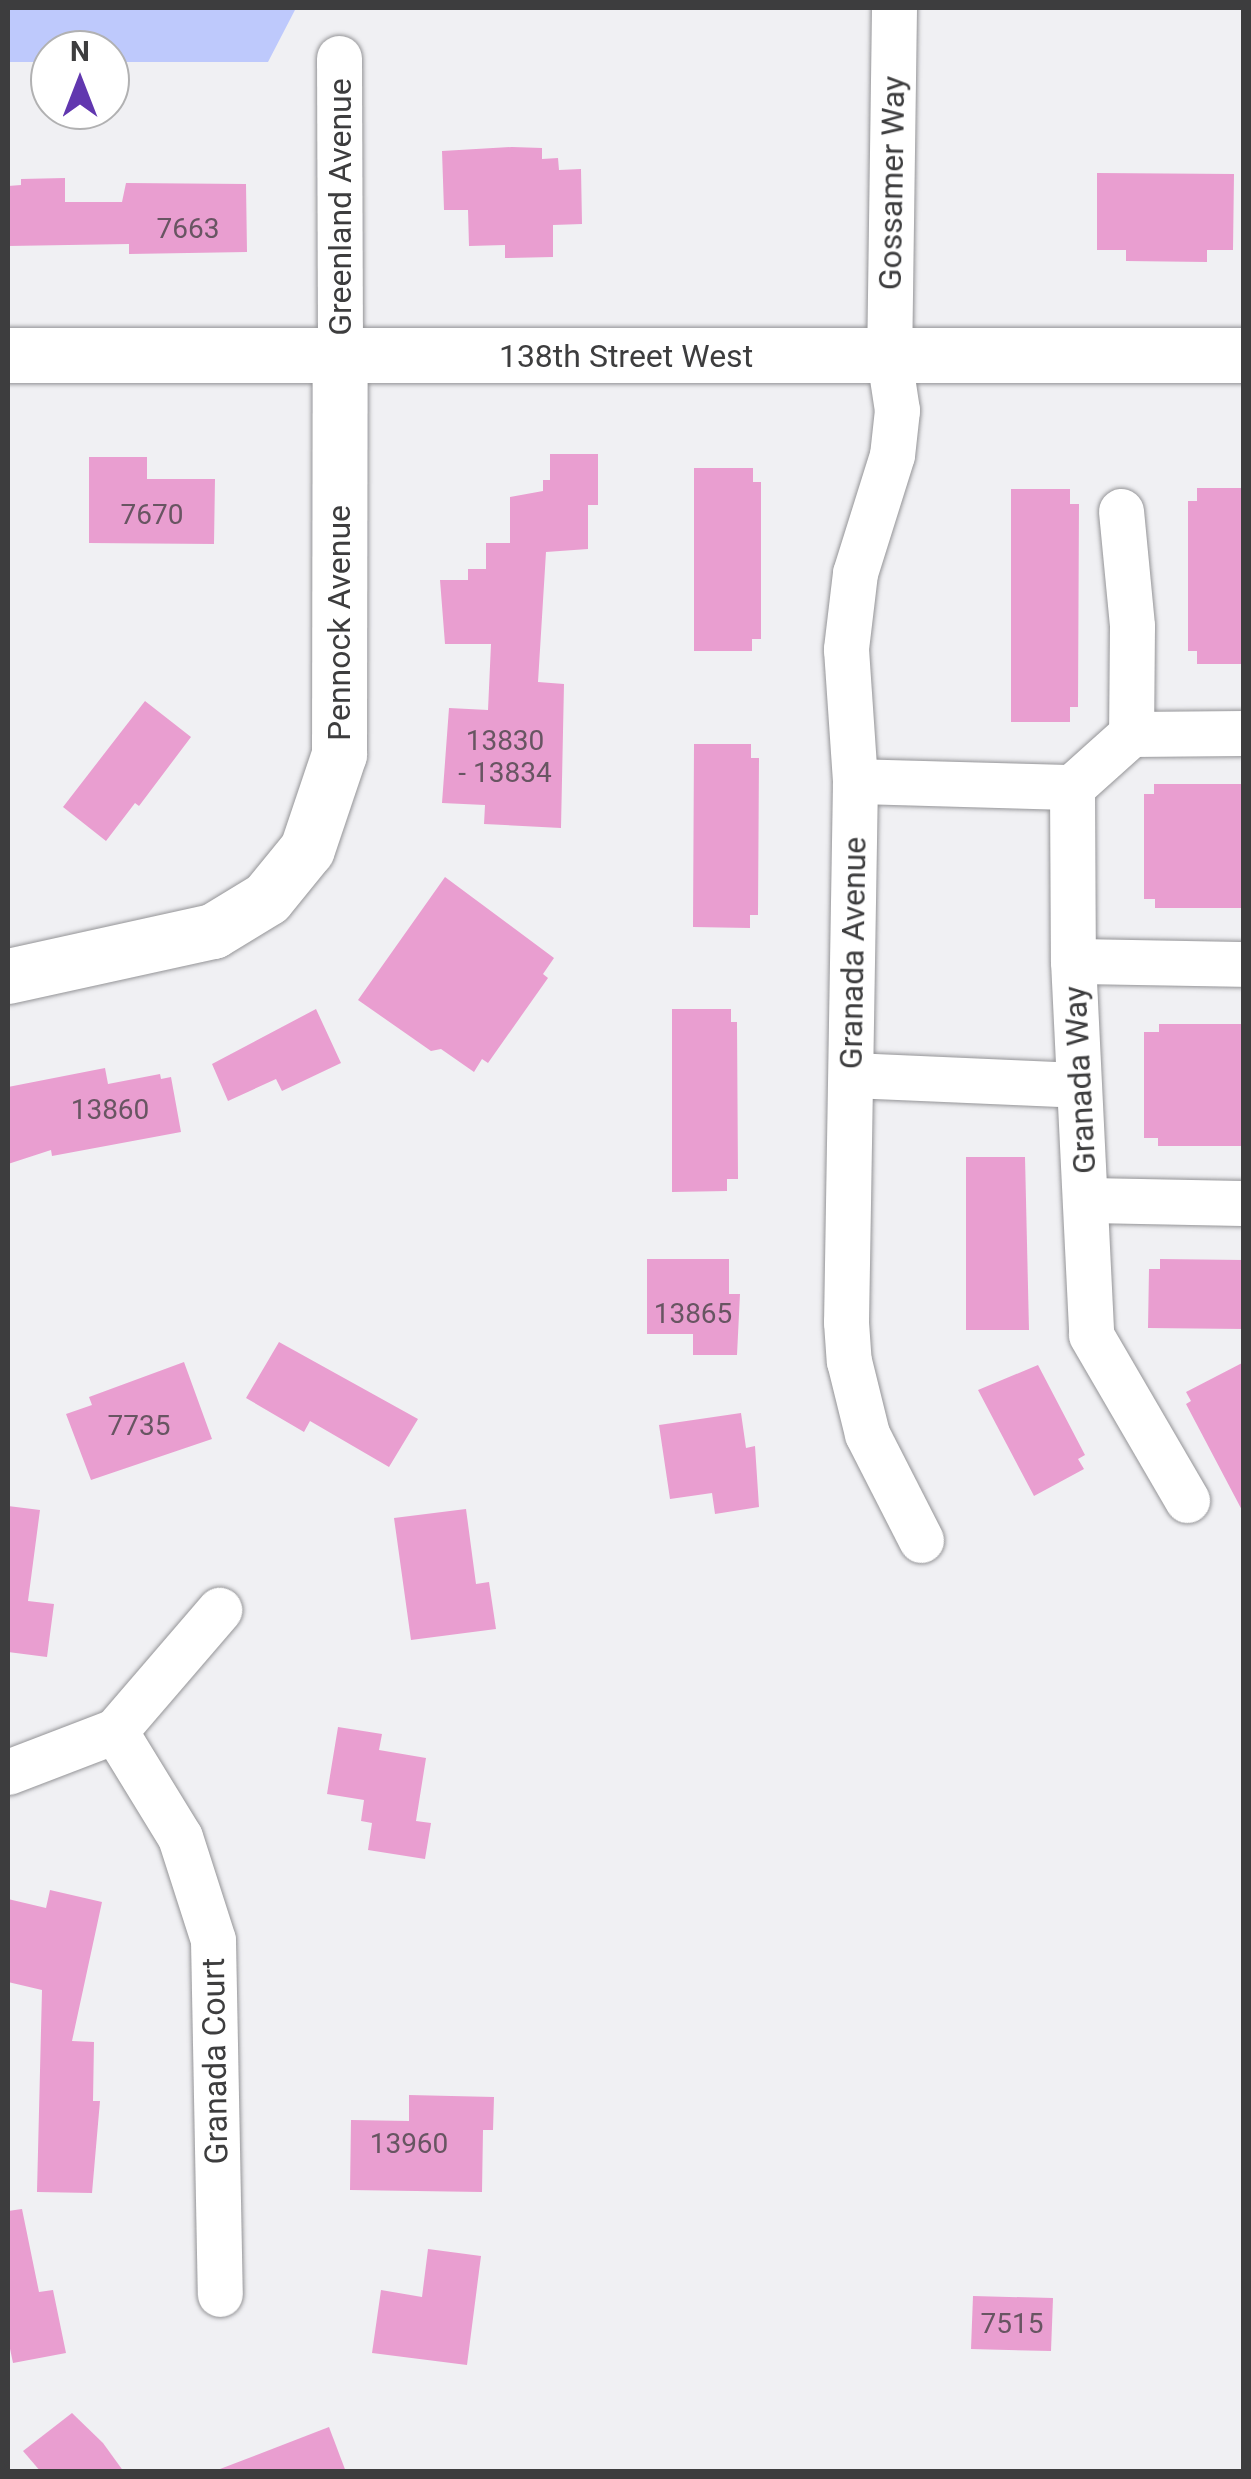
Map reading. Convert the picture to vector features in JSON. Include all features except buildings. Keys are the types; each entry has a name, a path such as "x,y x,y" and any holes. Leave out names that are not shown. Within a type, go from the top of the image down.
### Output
{"street":[{"name":"Gossamer Way","path":"889,358 894,8"},
{"name":"Greenland Avenue","path":"339,58 340,356"},
{"name":"138th Street West","path":"8,356 1244,355"},
{"name":"Pennock Avenue","path":"8,976 213,931 267,898 307,849 339,754 340,356"},
{"name":"Granada Avenue","path":"889,358 897,410 892,455 860,555 846,650 855,780 849,1360 867,1434 922,1540"},
{"path":"1122,511 1132,626 1131,734"},
{"path":"855,780 1072,787 1131,734 1244,733"},
{"name":"Granada Way","path":"1072,787 1073,961 1091,1335 1187,1500"},
{"name":"Granada Way","path":"1073,961 1244,964"},
{"path":"851,1076 1078,1085"},
{"name":"Granada Way","path":"1087,1200 1244,1203"},
{"path":"8,1772 115,1731 219,1610"},
{"name":"Granada Court","path":"115,1731 180,1837 213,1940 220,2294"}],"shaded area":[{"path":"8,8 296,8 268,62 130,62 130,30 30,30 30,62 8,62"}]}
